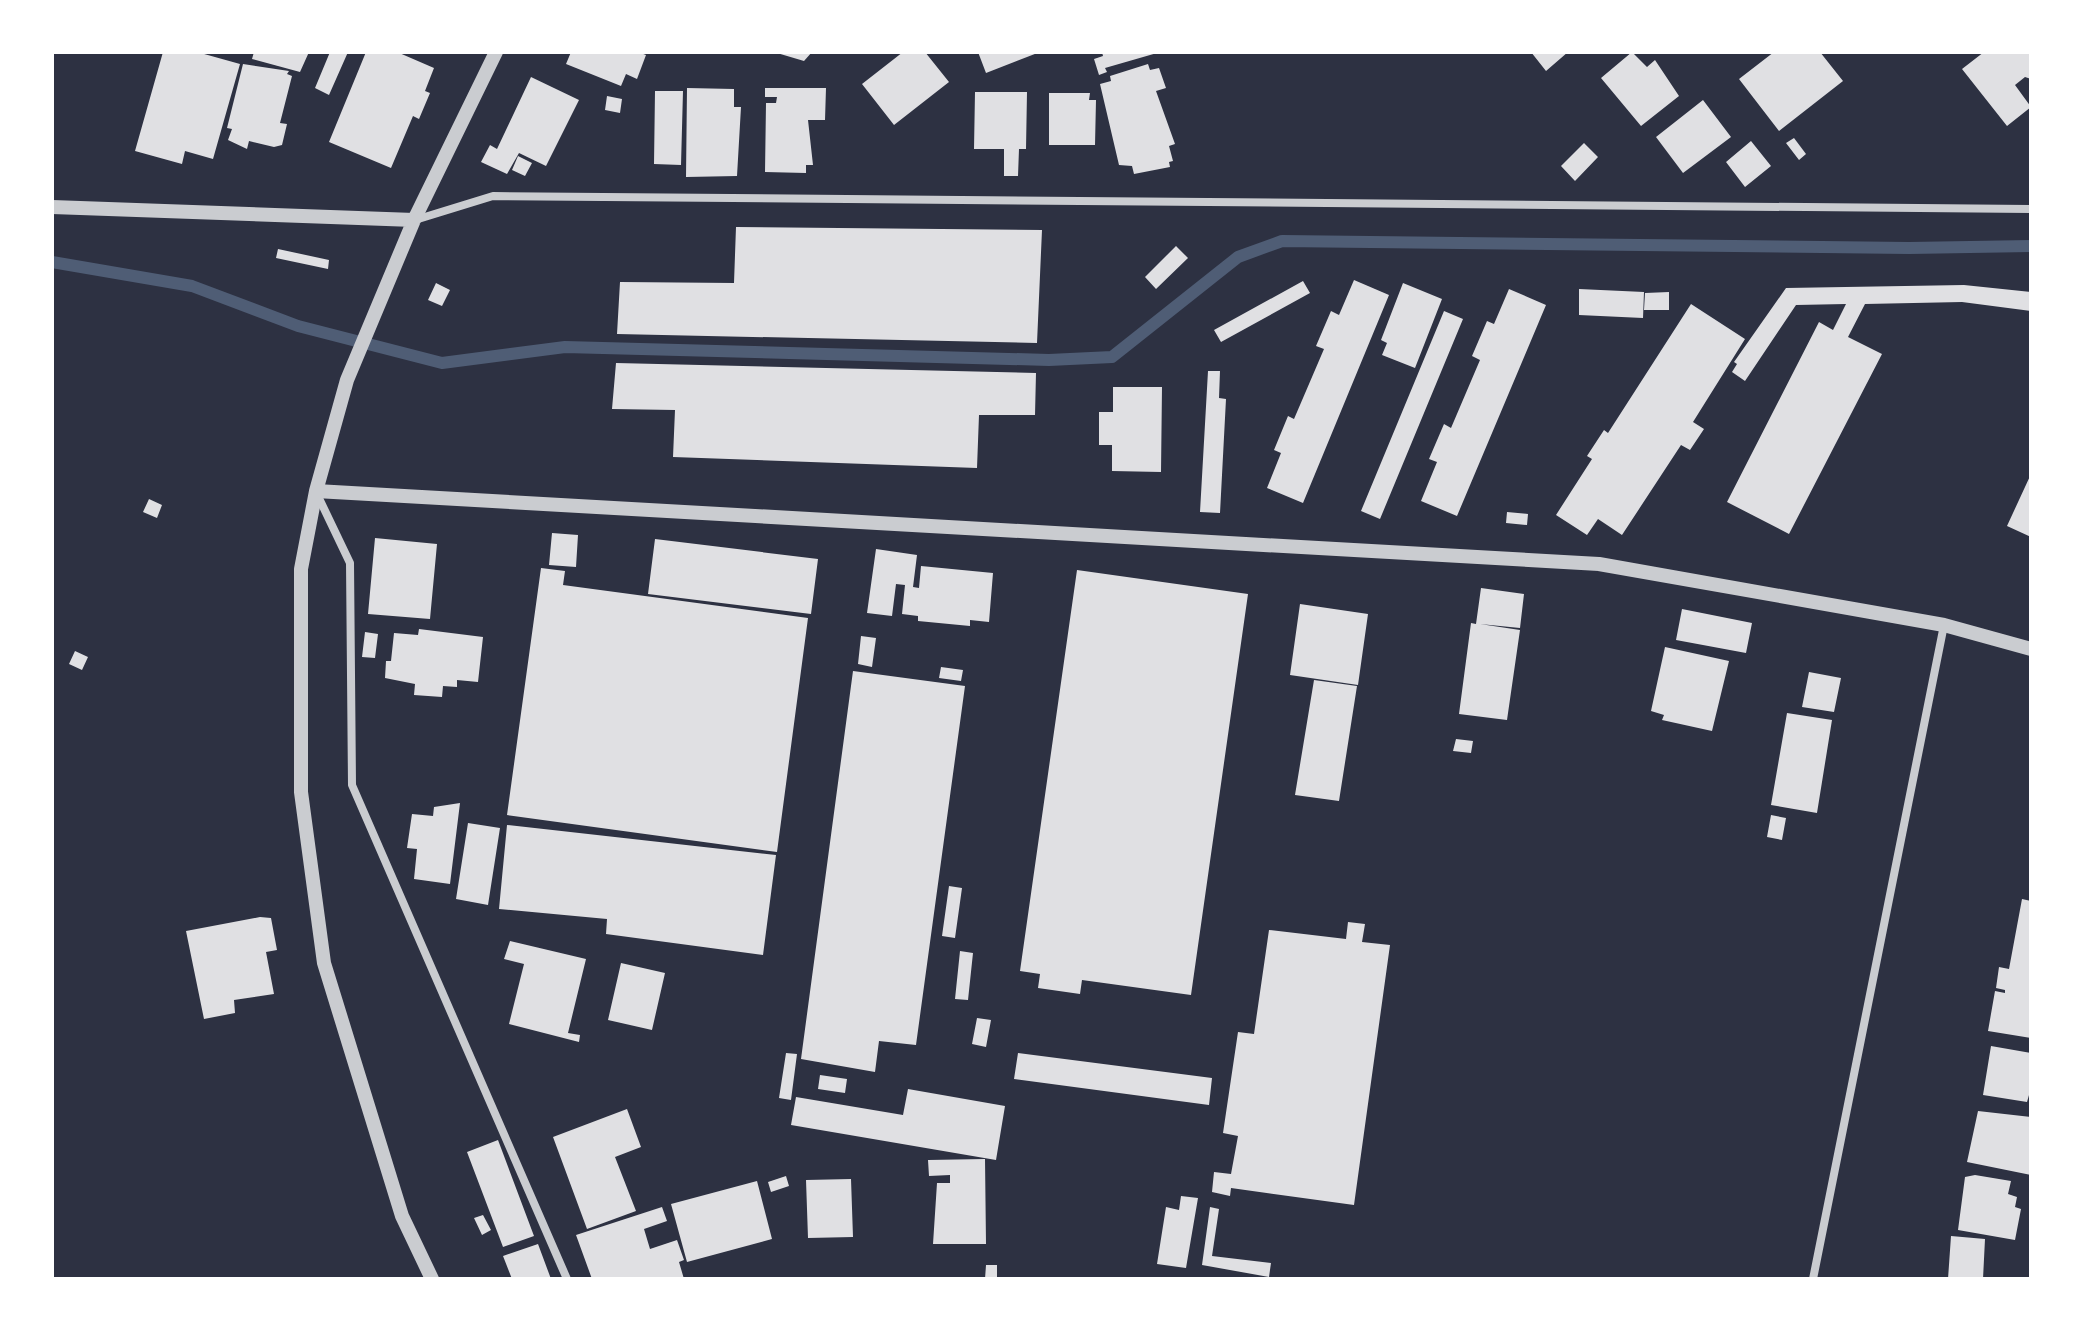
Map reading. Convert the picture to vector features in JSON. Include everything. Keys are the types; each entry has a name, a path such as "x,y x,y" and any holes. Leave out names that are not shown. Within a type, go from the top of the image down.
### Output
{"street":[{"path":"432,1279 402,1216 324,963 301,792 301,569 316,491 347,380 414,220 496,52"},
{"path":"52,207 414,220 493,196 2031,209"},
{"path":"316,491 1599,564 1944,625 2031,649"},
{"path":"316,491 350,563 352,785 567,1279"},
{"path":"1813,1279 1944,625"}],"building":[{"path":"163,52 197,52 240,64 213,159 185,151 182,164 135,151"},
{"path":"254,52 309,52 300,72 252,59"},
{"path":"330,52 348,52 329,95 315,88"},
{"path":"366,52 397,52 434,68 425,91 430,93 419,119 413,116 391,168 329,142"},
{"path":"571,52 638,52 646,55 637,79 626,74 621,86 566,64"},
{"path":"778,52 812,52 804,61 777,53"},
{"path":"903,52 925,52 949,82 894,125 862,84"},
{"path":"978,52 1040,52 986,73"},
{"path":"1102,52 1157,53 1105,68 1107,72 1099,75 1094,59 1103,56"},
{"path":"1531,52 1568,52 1546,71"},
{"path":"1632,52 1647,67 1655,60 1679,96 1641,126 1601,78"},
{"path":"1774,52 1820,52 1843,81 1779,131 1739,79"},
{"path":"1984,52 2031,52 2031,79 2025,77 2015,85 2031,107 2007,126 1962,69"},
{"path":"243,64 289,71 287,74 292,76 280,123 287,124 282,145 274,147 249,141 247,149 228,140 232,129 227,128"},
{"path":"1148,64 1150,70 1159,68 1166,88 1156,91 1175,144 1169,146 1173,161 1169,162 1170,167 1134,174 1132,166 1119,165 1100,84 1111,81 1110,76"},
{"path":"531,77 579,100 546,166 519,153 507,174 481,162 490,145 497,149"},
{"path":"687,88 734,89 734,107 741,107 737,176 686,177"},
{"path":"765,88 826,88 825,120 808,120 813,165 806,165 806,173 765,172 766,103 776,103 777,97 765,97"},
{"path":"655,91 683,91 681,165 654,164"},
{"path":"975,92 1027,92 1026,149 1019,149 1018,176 1004,176 1004,149 974,149"},
{"path":"1049,93 1090,93 1089,100 1096,100 1095,145 1049,145"},
{"path":"607,96 622,99 620,113 605,110"},
{"path":"1703,100 1731,137 1683,173 1656,137"},
{"path":"1794,138 1806,154 1799,160 1786,143"},
{"path":"1751,141 1771,166 1745,187 1726,162"},
{"path":"1584,143 1598,157 1575,181 1561,166"},
{"path":"518,156 532,163 525,176 512,170"},
{"path":"736,227 1042,230 1037,343 617,334 620,282 734,283"},
{"path":"1176,246 1188,258 1156,289 1145,277"},
{"path":"278,249 329,260 328,269 276,258"},
{"path":"1354,280 1389,295 1303,503 1267,488 1281,453 1274,450 1288,416 1294,419 1324,349 1316,346 1331,311 1339,315"},
{"path":"1303,281 1310,293 1221,342 1214,330"},
{"path":"436,283 450,290 442,306 428,300"},
{"path":"1403,283 1442,299 1415,368 1382,355 1387,343 1381,340"},
{"path":"1964,285 2031,292 2031,311 1962,302 1865,304 1848,337 1882,354 1789,534 1727,502 1819,322 1833,330 1846,304 1796,305 1745,381 1732,372 1737,364 1734,362 1786,288"},
{"path":"1509,289 1546,305 1457,516 1421,501 1437,462 1429,459 1444,424 1451,428 1480,360 1472,356 1487,321 1494,324"},
{"path":"1579,289 1644,292 1643,318 1579,315"},
{"path":"1669,292 1669,310 1644,310 1645,293"},
{"path":"1691,304 1745,339 1693,422 1704,429 1690,450 1681,445 1622,535 1598,519 1587,535 1556,515 1592,459 1587,456 1604,430 1608,433"},
{"path":"1444,311 1463,319 1380,519 1361,511"},
{"path":"616,363 1036,373 1035,415 979,415 977,468 673,457 675,410 612,409"},
{"path":"1208,371 1220,371 1219,398 1226,399 1220,513 1200,512"},
{"path":"1113,387 1162,387 1161,472 1112,471 1112,445 1099,445 1099,412 1113,412"},
{"path":"2031,474 2031,537 2007,526"},
{"path":"149,499 162,505 157,518 143,512"},
{"path":"1507,512 1528,514 1527,525 1506,523"},
{"path":"552,533 578,535 576,567 549,565"},
{"path":"375,538 437,544 430,619 368,614"},
{"path":"655,539 818,559 811,614 648,594"},
{"path":"876,549 917,555 913,587 919,588 921,566 993,573 989,622 970,620 970,626 918,621 918,616 902,614 905,585 896,584 892,616 867,613"},
{"path":"541,568 565,571 563,585 808,618 777,852 507,815"},
{"path":"1077,570 1248,594 1191,995 1082,980 1080,994 1038,988 1040,974 1020,971"},
{"path":"1481,588 1524,594 1520,628 1480,624 1520,630 1507,720 1459,714 1471,623 1476,624"},
{"path":"1300,604 1368,614 1358,685 1290,675"},
{"path":"1682,609 1752,623 1746,653 1676,640"},
{"path":"419,629 483,637 478,682 457,680 457,687 443,686 442,697 414,695 415,684 385,678 386,661 391,661 394,633 418,635"},
{"path":"365,632 378,634 375,658 362,657"},
{"path":"861,636 876,638 872,667 858,664"},
{"path":"1665,647 1729,661 1712,731 1662,720 1664,715 1651,711"},
{"path":"75,651 88,657 82,670 69,664"},
{"path":"941,667 963,670 961,681 939,678"},
{"path":"853,671 965,686 916,1045 879,1041 875,1072 801,1059"},
{"path":"1809,672 1841,678 1834,712 1802,707"},
{"path":"1314,680 1357,686 1339,801 1295,795"},
{"path":"1787,713 1832,720 1817,813 1771,805"},
{"path":"1456,739 1473,741 1471,753 1453,751"},
{"path":"460,803 450,884 414,879 417,849 407,848 412,814 433,816 434,807"},
{"path":"1771,815 1786,818 1782,840 1767,837"},
{"path":"468,823 500,828 488,905 456,899"},
{"path":"507,825 776,855 763,955 606,934 607,919 499,909"},
{"path":"949,886 962,888 955,938 942,936"},
{"path":"2022,899 2031,901 2031,1038 1988,1031 1995,991 2005,993 2005,990 1996,988 1999,967 2009,969"},
{"path":"260,917 271,918 277,950 266,952 274,994 234,1000 235,1013 204,1019 186,931"},
{"path":"1348,922 1365,924 1362,942 1390,945 1354,1205 1231,1188 1230,1196 1212,1192 1214,1172 1231,1174 1238,1136 1223,1133 1238,1032 1254,1034 1269,930 1346,939"},
{"path":"510,941 586,959 568,1033 580,1035 579,1042 509,1024 524,964 504,959"},
{"path":"960,951 973,953 968,1000 955,999"},
{"path":"621,963 665,973 652,1030 608,1020"},
{"path":"977,1018 991,1020 986,1047 972,1044"},
{"path":"1991,1046 2031,1053 2031,1088 2027,1102 1983,1095"},
{"path":"786,1053 797,1054 791,1100 779,1098"},
{"path":"1018,1053 1212,1078 1209,1105 1014,1079"},
{"path":"820,1075 847,1079 845,1093 818,1089"},
{"path":"908,1089 1005,1106 996,1160 791,1125 796,1097 903,1115"},
{"path":"627,1109 641,1147 615,1157 636,1211 587,1229 553,1137"},
{"path":"1978,1111 2031,1117 2031,1175 1967,1162"},
{"path":"498,1140 534,1236 503,1247 467,1152"},
{"path":"985,1159 986,1244 933,1244 937,1183 950,1183 950,1175 929,1176 928,1160"},
{"path":"1975,1175 2011,1181 2008,1194 2017,1197 2015,1207 2021,1209 2015,1240 1958,1230 1965,1177"},
{"path":"786,1176 789,1186 771,1192 768,1182"},
{"path":"851,1179 853,1237 808,1238 806,1180"},
{"path":"757,1181 772,1239 687,1262 671,1204"},
{"path":"1181,1196 1198,1198 1186,1268 1157,1264 1166,1207 1179,1210"},
{"path":"662,1207 667,1221 644,1229 650,1249 677,1240 684,1260 679,1262 684,1279 592,1279 576,1235"},
{"path":"1210,1207 1219,1209 1212,1256 1271,1263 1269,1277 1202,1265"},
{"path":"483,1215 491,1230 482,1235 474,1218"},
{"path":"1951,1236 1985,1239 1983,1279 1948,1279"},
{"path":"538,1244 551,1279 512,1279 503,1256"},
{"path":"986,1265 997,1265 997,1278 985,1279"}],"waterway":[{"path":"52,262 192,286 298,326 442,363 565,347 1049,360 1112,357 1238,257 1282,241 1909,248 2031,246"}]}
